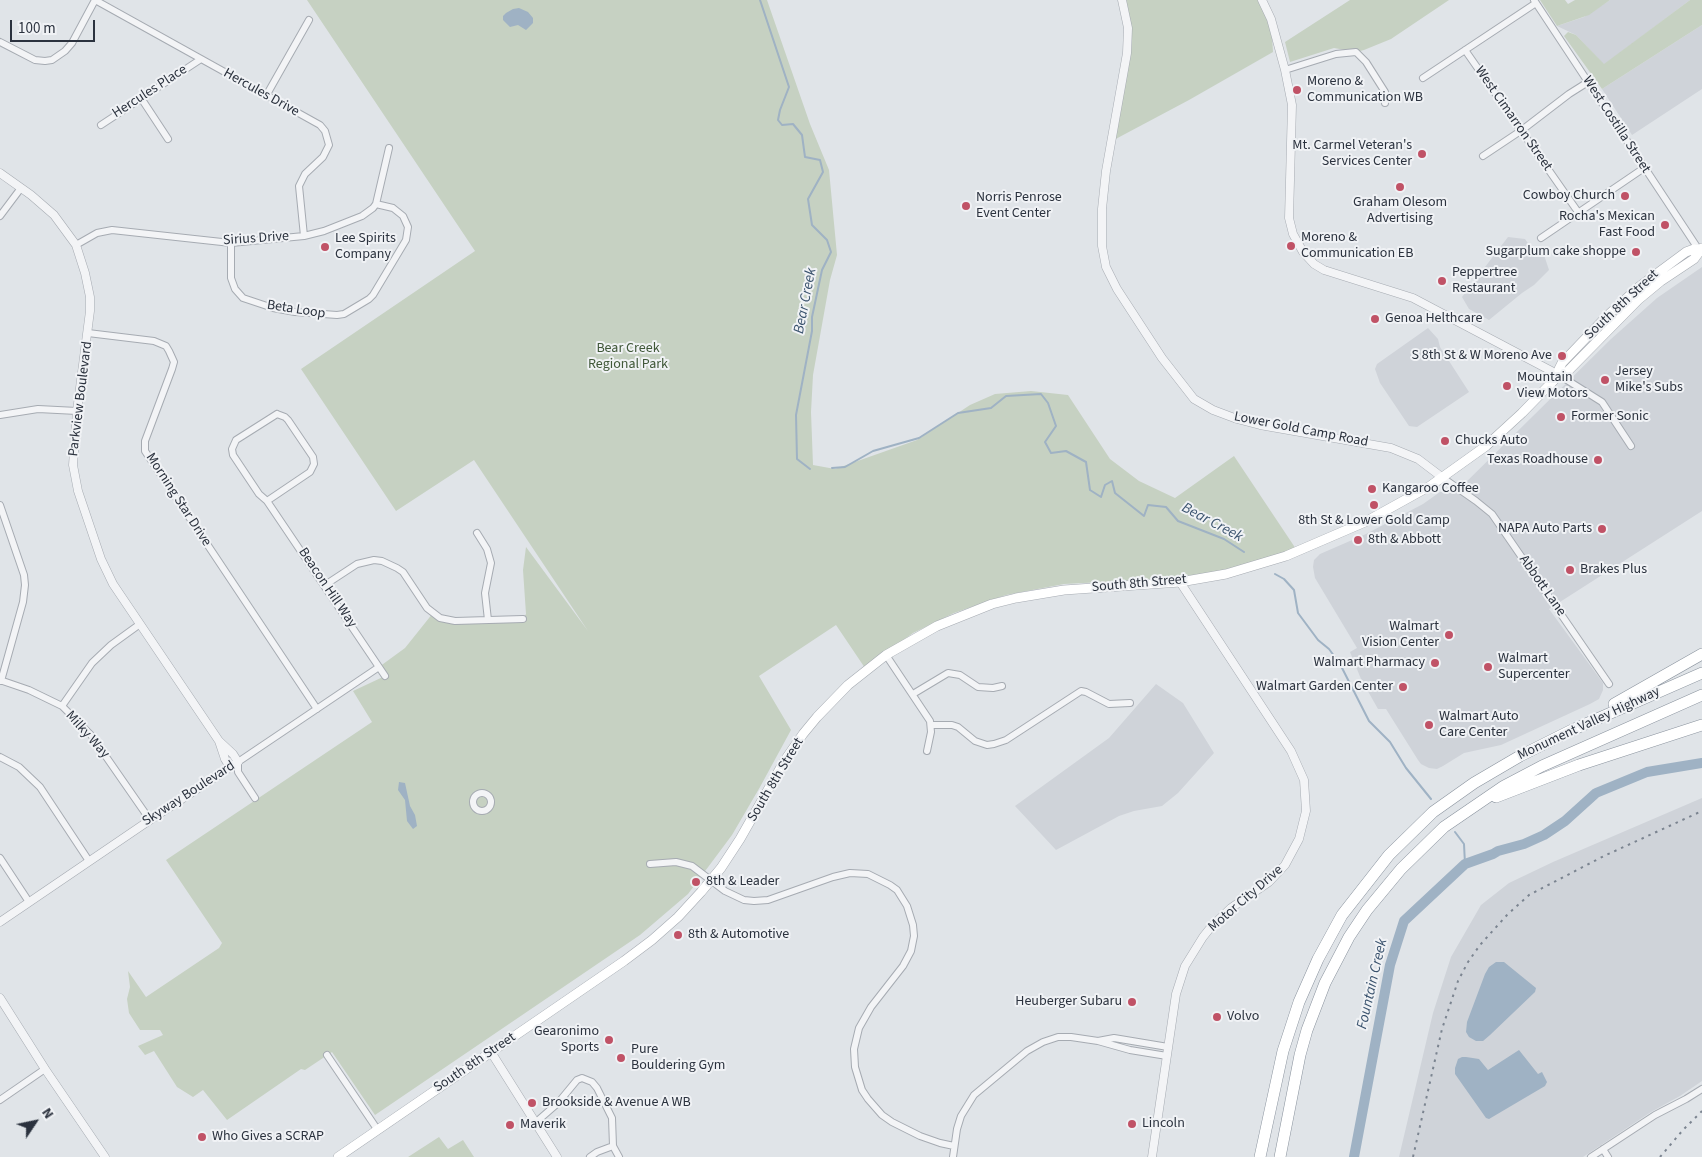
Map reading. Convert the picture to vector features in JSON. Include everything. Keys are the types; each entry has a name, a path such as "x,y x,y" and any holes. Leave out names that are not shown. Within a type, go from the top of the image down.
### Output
{"highway":[{"path":"1572,730 1702,654"},
{"name":"Monument Valley Highway","path":"1260,1157 1283,1051 1298,1002 1325,944 1353,900 1389,855 1433,812 1481,779 1520,756 1572,730 1702,673"},
{"name":"Monument Valley Highway","path":"1280,1157 1300,1055 1307,1030 1325,983 1349,937 1401,869 1444,827 1504,786 1530,772 1702,695"},
{"path":"1474,805 1579,764 1702,725"}],"main road":[{"name":"South 8th Street","path":"338,1157 638,951 678,917 712,880 740,839 785,760 803,734 848,685 886,655 937,626 972,611 1008,600 1064,590 1180,582 1226,574 1286,556 1370,520 1443,478 1478,452 1511,424 1559,375 1568,371 1640,298 1694,259 1700,249"}],"street":[{"path":"0,42 28,58 45,61 59,56 72,43 94,0"},
{"name":"Hercules Drive","path":"94,0 320,126 329,145 327,151 324,157 305,174 299,186 304,236"},
{"name":"Lower Gold Camp Road","path":"1122,0 1128,28 1128,53 1106,171 1102,209 1102,246 1106,267 1114,284 1157,350 1189,394 1202,405 1213,410 1260,425 1391,448 1418,459 1443,478"},
{"path":"1262,0 1271,19 1286,70 1292,104 1289,218 1297,244 1308,259 1330,273 1388,289 1424,303 1559,375 1602,402 1631,446"},
{"path":"1423,78 1535,2"},
{"name":"West Costilla Street","path":"1535,2 1644,168 1700,249"},
{"path":"266,96 309,20"},
{"name":"West Cimarron Street","path":"1465,50 1578,212"},
{"path":"1286,70 1336,54 1356,52 1366,62 1385,92 1385,103"},
{"name":"Hercules Place","path":"100,125 200,59"},
{"path":"1483,156 1588,82"},
{"path":"141,98 168,139"},
{"path":"376,204 389,148"},
{"path":"1541,238 1644,168"},
{"name":"Parkview Boulevard","path":"0,174 54,214 76,245 85,272 90,297 88,334 73,465 78,491 107,572 219,741 233,754 238,762 238,772 255,798"},
{"path":"0,216 21,188"},
{"name":"Sirius Drive","path":"76,245 98,234 112,230 230,243 304,236 324,231 362,216 376,204"},
{"name":"Beta Loop","path":"230,243 231,278 235,289 243,298 248,301 295,312 344,314 373,295 408,234 406,221 399,211 376,204"},
{"name":"Morning Star Drive","path":"88,334 154,341 166,346 174,362 145,441 145,451 317,709"},
{"path":"0,415 38,409 78,411"},
{"name":"Beacon Hill Way","path":"267,501 310,472 314,464 313,457 288,420 281,414 272,416 236,440 232,450 233,455 325,585 385,676"},
{"name":"Abbott Lane","path":"1443,478 1492,514 1609,684"},
{"path":"0,505 24,575 25,585 23,602 1,681"},
{"path":"477,534 487,549 491,563 485,600 488,620"},
{"path":"325,585 357,564 374,560 382,561 403,572 427,608 440,618 455,621 523,619"},
{"name":"Motor City Drive","path":"1152,1157 1176,994 1185,966 1203,937 1222,916 1269,882 1285,865 1299,839 1306,811 1304,780 1291,751 1180,582"},
{"path":"62,706 92,663 111,645 140,624"},
{"path":"886,655 927,716 931,725 927,751"},
{"name":"Skyway Boulevard","path":"0,922 89,860 379,667"},
{"path":"912,694 948,673 960,675 978,687 993,688 1002,686"},
{"name":"Milky Way","path":"1,681 29,690 62,706 91,735 150,820"},
{"path":"931,725 952,725 976,741 987,745 1006,740 1082,691 1109,704 1130,703"},
{"name":"Parkview Boulevard","path":"219,741 230,767"},
{"path":"0,757 19,767 40,787 89,860"},
{"path":"0,858 29,902"},
{"path":"650,864 683,863 692,866 725,891 744,900 754,902 768,900 850,872 868,874 896,890 907,906 913,925 914,936 911,951 904,966 862,1021 856,1038 854,1063 862,1090 882,1116 920,1136 954,1146"},
{"path":"1,1001 105,1157"},
{"path":"953,1157 961,1116 974,1095 1027,1051 1043,1042 1058,1037 1098,1040 1114,1038 1167,1051"},
{"path":"491,1052 557,1157"},
{"path":"327,1055 377,1129"},
{"path":"0,1100 45,1069"},
{"path":"535,1123 558,1103 577,1080 582,1078 592,1082 612,1118 613,1146 619,1157"},
{"path":"1591,1157 1655,1115 1686,1099 1702,1088"},
{"path":"590,1157 613,1146"},
{"path":"1603,1149 1608,1157"}],"shaded area":[{"path":"1610,0 1690,0 1604,65 1576,35 1557,26 1584,17"},
{"path":"1702,25 1702,89 1632,135 1602,89"},
{"path":"1508,237 1525,239 1532,249 1542,249 1549,270 1534,285 1489,320 1469,309 1462,297"},
{"path":"1702,267 1702,511 1549,609 1603,683 1603,690 1599,699 1501,745 1464,753 1437,769 1421,764 1386,709 1378,709 1361,679 1350,652 1357,648 1315,578 1314,560 1320,554 1366,534 1423,504 1440,492 1454,494 1611,339 1657,298"},
{"path":"1428,328 1438,339 1440,347 1469,392 1417,427 1409,426 1380,383 1375,369 1377,364"},
{"path":"1156,684 1183,703 1214,753 1178,793 1162,806 1119,816 1056,850 1015,806 1109,738"},
{"path":"1702,798 1702,1081 1583,1157 1399,1157 1433,1013 1451,957 1481,905 1509,883"}],"green space":[{"name":"Bear Creek Regional Park","path":"307,0 767,0 810,124 829,170 837,255 830,280 813,375 811,412 813,465 835,469 917,440 970,405 995,394 1031,391 1068,395 1110,459 1139,481 1175,498 1234,456 1296,549 1227,569 1202,574 1160,579 1064,584 1006,595 954,613 913,633 865,668 836,625 759,676 791,730 732,835 688,894 640,935 375,1115 332,1052 305,1070 301,1069 227,1120 203,1090 193,1097 177,1087 154,1051 145,1055 138,1046 163,1035 160,1030 140,1030 129,1013 127,999 130,987 128,971 146,997 219,948 222,943 166,860 372,722 353,691 385,676 379,667 405,648 433,613 448,620 523,619 526,614 523,570 526,547 588,631 474,460 396,511 301,369 475,251"},
{"path":"1121,0 1262,0 1271,19 1273,52 1110,142 1127,53"},
{"path":"1350,0 1449,0 1391,39 1364,50 1356,52 1334,48 1290,62 1285,42"},
{"path":"1540,0 1565,0 1568,4 1575,0 1610,0 1589,15 1557,26"},
{"path":"1690,0 1702,0 1702,25 1602,89 1564,36 1568,32 1576,35 1604,64"},
{"path":"439,1137 448,1149 463,1140 474,1157 408,1157"}],"water":[{"path":"519,8 528,12 533,18 533,23 526,30 518,25 510,27 503,20 503,16 506,13"},
{"path":"399,782 405,783 410,806 415,815 417,826 413,829 407,821 405,800 398,790"},
{"path":"1496,962 1504,962 1536,988 1535,992 1483,1041 1476,1041 1469,1037 1466,1032 1467,1022 1485,974 1489,967"},
{"path":"1519,1050 1538,1074 1542,1072 1547,1082 1545,1086 1489,1119 1486,1118 1455,1074 1458,1059 1466,1057 1479,1059 1488,1070"}],"waterway":[{"name":"Bear Creek","path":"760,0 789,87 778,120 782,125 793,124 802,135 805,157 820,160 823,172 808,199 812,225 827,240 831,252 822,270 812,317 812,331 796,415 797,459 810,469"},
{"name":"Bear Creek","path":"832,468 845,467 873,451 919,438 958,413 991,408 1006,396 1041,394 1048,403 1056,426 1045,442 1051,453 1066,451 1086,462 1090,490 1101,497 1105,485 1112,481 1115,493 1144,516 1148,505 1166,507 1178,521 1224,539 1244,552"},
{"name":"Bear Creek","path":"1275,574 1284,579 1294,590 1298,613 1318,640 1329,649 1340,664 1369,721 1390,742 1406,768 1431,799"},
{"name":"Fountain Creek","path":"1354,1157 1390,965 1404,921 1465,864 1498,851 1524,844 1544,835 1565,821 1596,793 1647,772 1702,763"},
{"name":"Bear Creek","path":"1455,832 1464,844 1465,864"}],"railway":[{"path":"1413,1157 1442,1029 1458,981 1480,945 1507,915 1529,895 1604,856 1702,811"},
{"path":"1660,1157 1702,1111"}],"place":[{"name":"Moreno & Communication WB","path":"1297,90"},
{"name":"Mt. Carmel Veteran's Services Center","path":"1422,154"},
{"name":"Graham Olesom Advertising","path":"1400,187"},
{"name":"Cowboy Church","path":"1625,196"},
{"name":"Norris Penrose Event Center","path":"966,206"},
{"name":"Rocha's Mexican Fast Food","path":"1665,225"},
{"name":"Moreno & Communication EB","path":"1291,246"},
{"name":"Lee Spirits Company","path":"325,247"},
{"name":"Sugarplum cake shoppe","path":"1636,252"},
{"name":"Peppertree Restaurant","path":"1442,281"},
{"name":"Genoa Helthcare","path":"1375,319"},
{"name":"S 8th St & W Moreno Ave","path":"1562,356"},
{"name":"Jersey Mike's Subs","path":"1605,380"},
{"name":"Mountain View Motors","path":"1507,386"},
{"name":"Former Sonic","path":"1561,417"},
{"name":"Chucks Auto","path":"1445,441"},
{"name":"Texas Roadhouse","path":"1598,460"},
{"name":"Kangaroo Coffee","path":"1372,489"},
{"name":"8th St & Lower Gold Camp","path":"1374,505"},
{"name":"NAPA Auto Parts","path":"1602,529"},
{"name":"8th & Abbott","path":"1358,540"},
{"name":"Brakes Plus","path":"1570,570"},
{"name":"Walmart Vision Center","path":"1449,635"},
{"name":"Walmart Pharmacy","path":"1435,663"},
{"name":"Walmart Supercenter","path":"1488,667"},
{"name":"Walmart Garden Center","path":"1403,687"},
{"name":"Walmart Auto Care Center","path":"1429,725"},
{"name":"8th & Leader","path":"696,882"},
{"name":"8th & Automotive","path":"678,935"},
{"name":"Heuberger Subaru","path":"1132,1002"},
{"name":"Volvo","path":"1217,1017"},
{"name":"Gearonimo Sports","path":"609,1040"},
{"name":"Pure Bouldering Gym","path":"621,1058"},
{"name":"Brookside & Avenue A WB","path":"532,1103"},
{"name":"Lincoln","path":"1132,1124"},
{"name":"Maverik","path":"510,1125"},
{"name":"Who Gives a SCRAP","path":"202,1137"}]}
